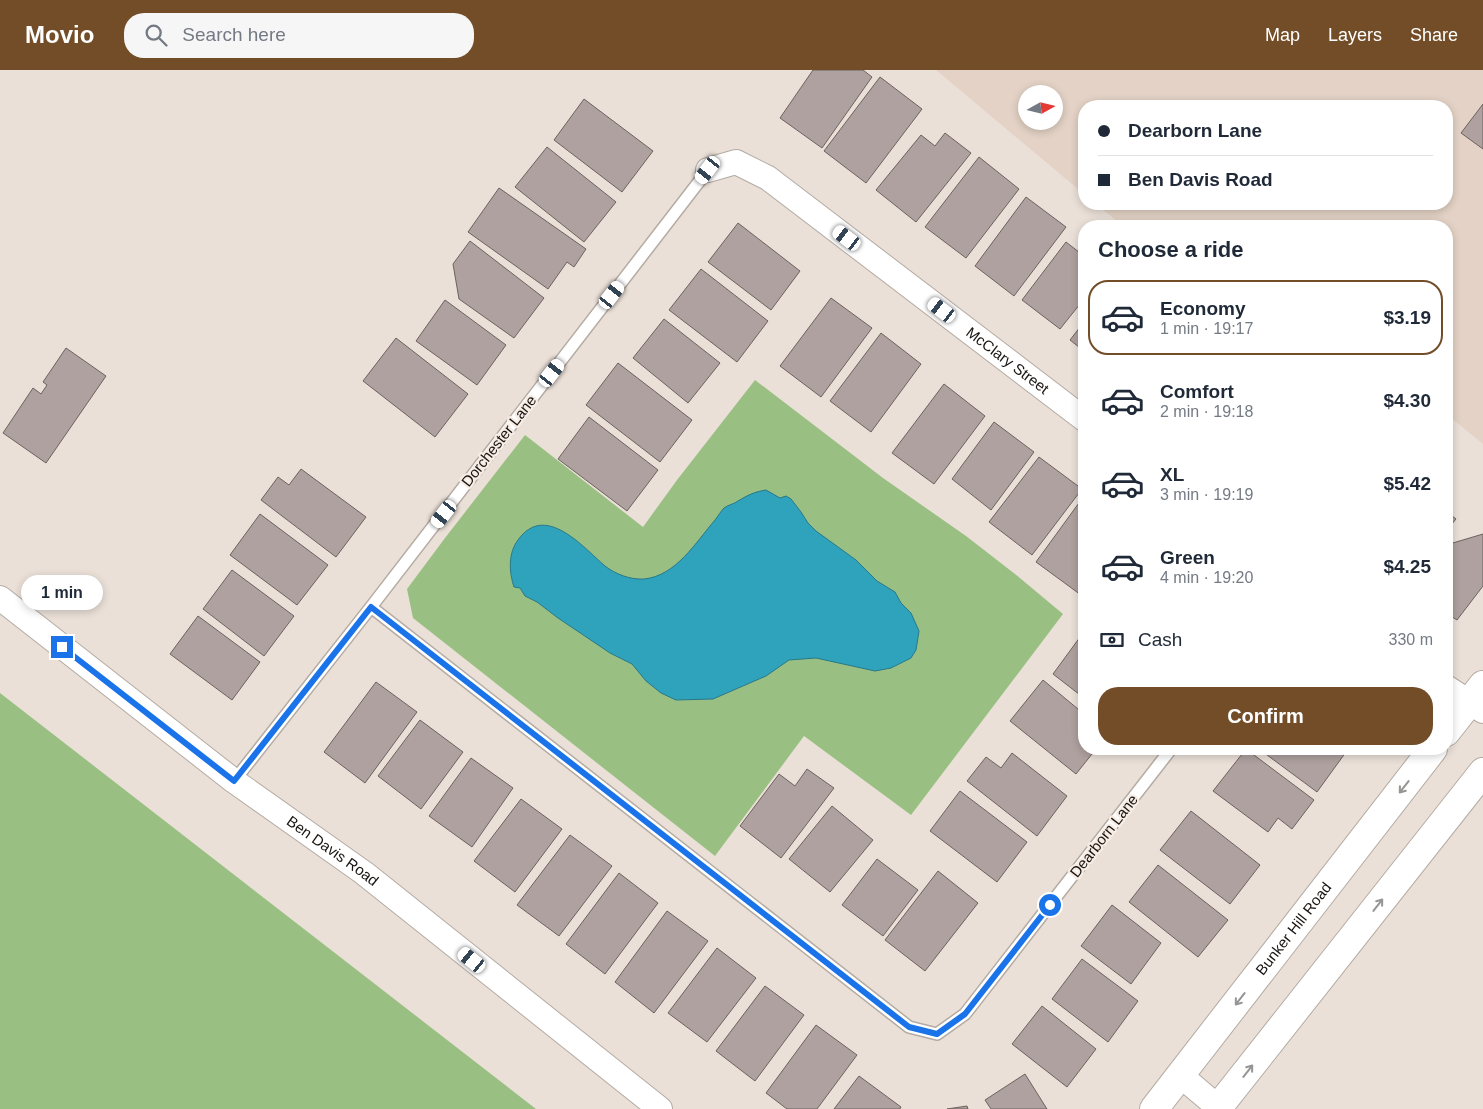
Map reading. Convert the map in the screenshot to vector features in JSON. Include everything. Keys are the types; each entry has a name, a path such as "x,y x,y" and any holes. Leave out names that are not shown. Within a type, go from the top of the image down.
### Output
{"main road":[{"path":"1453,725 1478,699"},
{"name":"Bunker Hill Road","path":"1154,1109 1428,755"},
{"path":"1219,1108 1483,772"}],"street":[{"name":"McClary Street","path":"708,170 736,162 768,178 1078,414"},
{"name":"Ben Davis Road","path":"0,598 234,781 364,873 660,1109"},
{"path":"1453,690 1478,699"},
{"path":"1180,1075 1219,1108"}],"lane":[{"name":"Dorchester Lane","path":"234,781 371,607 708,170"},
{"name":"Dearborn Lane","path":"371,607 909,1027 937,1034 965,1014 1166,755"}],"shaded area":[{"path":"936,70 1483,70 1483,444 1453,420 1453,220 1116,220 1103,210 1453,210 1453,100 1078,100 1078,189"}],"green space":[{"path":"755,380 883,478 966,536 1063,614 911,815 804,736 715,856 413,618 407,589 525,435 643,527"},
{"path":"0,693 536,1109 0,1109"}],"water":[{"path":"766,490 780,498 786,496 791,499 816,531 856,560 877,581 895,592 901,603 911,613 919,631 916,650 911,658 891,668 875,671 816,658 789,660 766,676 713,699 676,700 661,693 646,681 632,664 610,653 537,602 525,596 520,588 514,587 510,569 512,551 518,540 529,529 540,525 552,527 575,539 613,572 623,576 644,579 655,577 676,565 693,548 724,508 751,494"}],"building":[{"path":"813,70 863,70 872,77 822,148 780,118"},
{"path":"880,77 922,109 866,183 824,151"},
{"path":"584,99 653,151 622,192 554,140"},
{"path":"1483,104 1483,149 1461,133"},
{"path":"945,133 971,153 916,222 876,190 921,135 935,146"},
{"path":"547,147 616,202 584,242 515,187"},
{"path":"979,157 1019,189 966,258 925,227"},
{"path":"499,188 586,249 574,267 567,262 548,289 468,232"},
{"path":"1026,197 1066,227 1014,296 975,266"},
{"path":"738,223 800,271 771,310 708,262"},
{"path":"470,241 544,298 514,338 459,299 453,264"},
{"path":"1066,242 1078,251 1078,306 1060,329 1022,300"},
{"path":"701,269 768,321 737,362 669,310"},
{"path":"831,298 872,328 821,397 780,366"},
{"path":"445,300 506,345 477,385 416,341"},
{"path":"664,319 720,363 688,403 633,358"},
{"path":"1078,330 1078,346 1070,340"},
{"path":"881,333 921,364 871,432 830,401"},
{"path":"396,338 468,394 435,437 363,381"},
{"path":"66,348 106,376 46,463 3,433 33,388 41,394 47,385 43,382"},
{"path":"618,363 692,420 660,462 586,405"},
{"path":"944,384 985,416 934,484 892,453"},
{"path":"589,417 658,470 627,511 558,459"},
{"path":"994,422 1034,452 991,510 952,479"},
{"path":"1039,457 1078,486 1078,494 1032,555 989,522"},
{"path":"301,469 366,517 336,557 261,500 278,477 289,485"},
{"path":"1078,504 1078,593 1036,562"},
{"path":"260,514 328,565 297,605 230,555"},
{"path":"1483,534 1483,586 1457,620 1453,617 1453,543"},
{"path":"232,570 294,616 264,656 203,609"},
{"path":"198,616 260,662 232,700 170,654"},
{"path":"1078,640 1078,693 1053,674"},
{"path":"1043,680 1078,709 1078,755 1091,755 1076,774 1010,721"},
{"path":"376,682 417,712 365,783 324,752"},
{"path":"420,720 463,752 421,809 378,776"},
{"path":"1012,753 1067,796 1037,836 967,781 986,757 1001,768"},
{"path":"1241,755 1254,755 1314,800 1292,829 1278,818 1268,832 1213,791"},
{"path":"1267,755 1344,755 1317,792"},
{"path":"471,758 513,788 472,847 429,816"},
{"path":"807,769 834,788 781,858 740,826 779,774 795,786"},
{"path":"960,791 1027,842 997,882 930,831"},
{"path":"521,799 562,829 515,892 474,861"},
{"path":"832,806 873,840 830,892 789,859"},
{"path":"1191,811 1260,865 1230,904 1160,850"},
{"path":"570,835 612,866 559,936 517,905"},
{"path":"877,859 918,890 883,936 842,905"},
{"path":"1158,865 1228,920 1198,957 1129,902"},
{"path":"938,871 978,903 925,971 885,940"},
{"path":"619,873 658,903 605,974 566,944"},
{"path":"1112,905 1161,943 1131,984 1081,946"},
{"path":"667,911 708,941 654,1013 615,982"},
{"path":"717,948 756,978 707,1042 668,1013"},
{"path":"1082,959 1138,1001 1108,1042 1052,999"},
{"path":"765,986 804,1015 755,1081 716,1051"},
{"path":"1042,1006 1096,1049 1067,1087 1012,1044"},
{"path":"816,1025 857,1055 817,1109 787,1109 766,1093"},
{"path":"1025,1074 1047,1109 991,1109 985,1100"},
{"path":"859,1076 901,1107 900,1109 834,1109"},
{"path":"967,1106 968,1109 947,1109"}],"route":[{"path":"62,647 234,781 371,607 909,1027 937,1034 965,1014 1050,905"}]}
